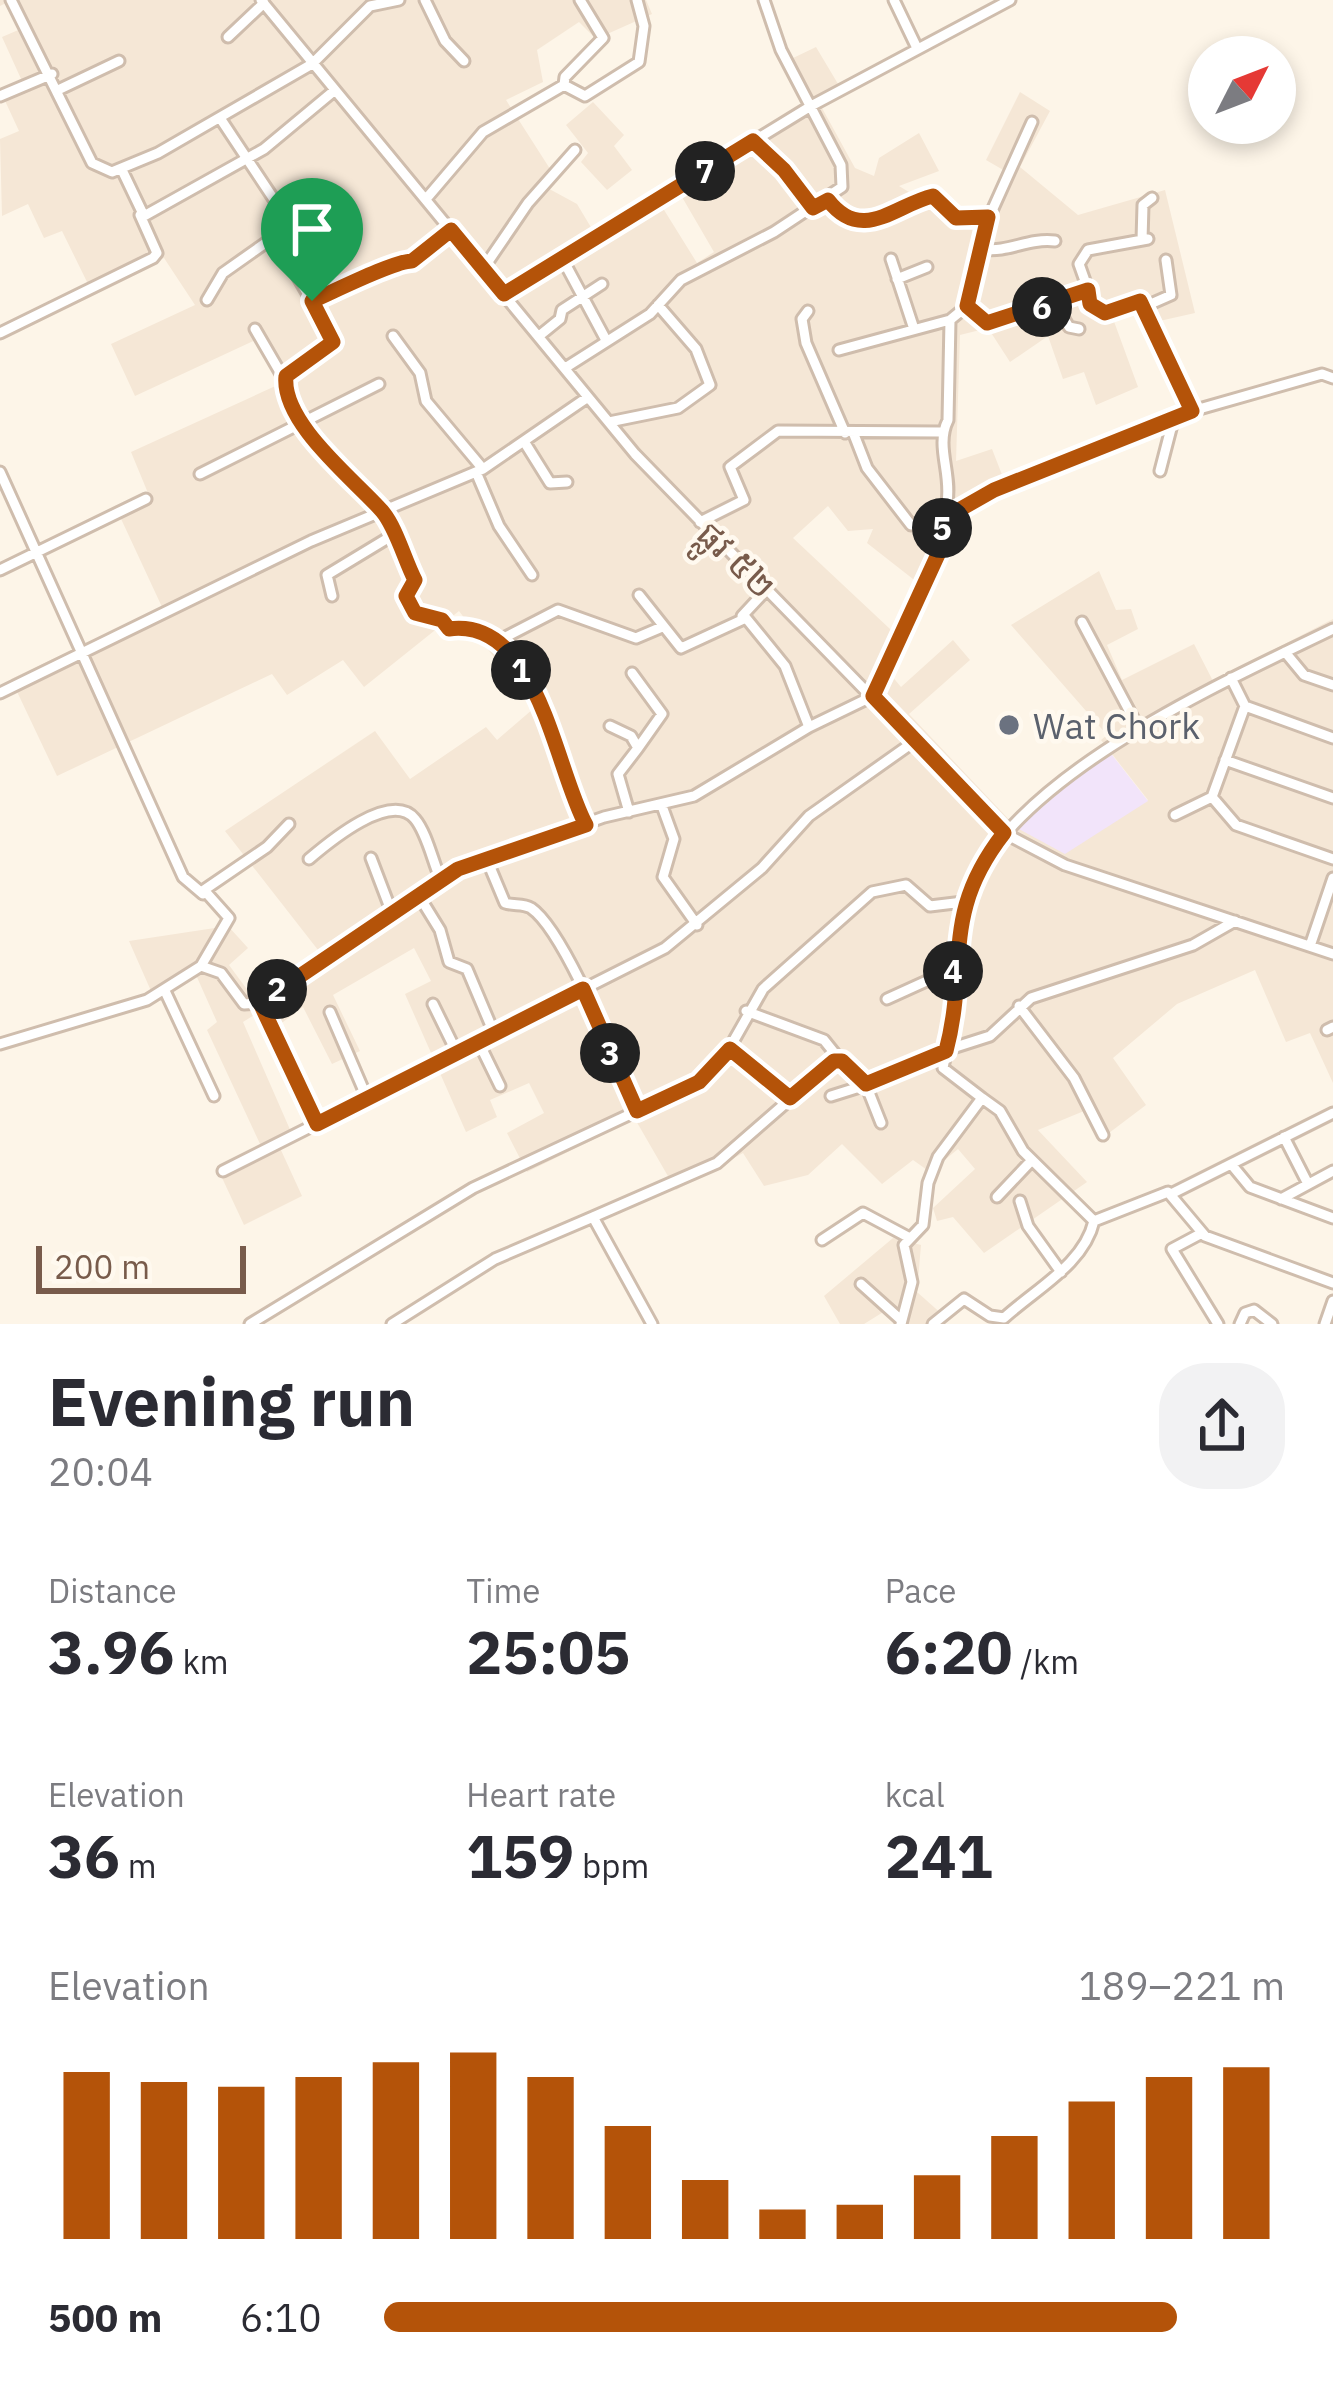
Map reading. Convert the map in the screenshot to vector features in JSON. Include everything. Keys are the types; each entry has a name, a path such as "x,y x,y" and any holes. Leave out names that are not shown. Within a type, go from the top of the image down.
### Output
{"street":[{"path":"11,0 96,167 122,170 312,64 371,3 399,0"},
{"path":"425,0 445,40 464,62"},
{"path":"426,200 483,132 564,85 568,68 602,42 580,0"},
{"path":"564,85 592,96 639,62 644,26 638,0"},
{"path":"565,368 658,305 668,290 698,269 828,200 842,187 843,172 781,50 764,0"},
{"path":"894,0 916,46"},
{"path":"504,294 811,106 1010,0"},
{"path":"228,37 263,2"},
{"name":"ផ្លូវ ៥២","path":"263,2 609,422 700,522 1004,833 1040,855 1333,954"},
{"path":"58,90 119,62"},
{"path":"0,96 52,74"},
{"path":"140,215 246,160 335,91"},
{"path":"220,118 281,210 281,232 292,267 333,342 284,379"},
{"path":"839,350 913,326 950,320 967,306 988,217 1032,122"},
{"path":"753,141 784,170 813,208"},
{"path":"483,269 528,203 575,150"},
{"path":"0,333 157,253 122,170"},
{"path":"828,200 843,215 872,222 931,196 956,218 988,217"},
{"path":"1152,198 1143,205 1145,240 1083,254 1079,264 1099,312 1137,299 1146,306 1192,411"},
{"path":"312,301 364,281 398,260 412,261 451,230"},
{"path":"207,300 223,273 281,232"},
{"path":"982,249 1005,252 1027,240 1055,241"},
{"path":"562,259 606,340"},
{"path":"891,259 913,326"},
{"path":"1146,306 1171,295 1166,260"},
{"path":"897,280 927,267"},
{"path":"539,337 583,295 602,284"},
{"path":"967,306 990,325 1088,290"},
{"path":"1054,302 1070,327 1079,329"},
{"path":"609,422 678,408 709,389 711,381 696,350 658,305"},
{"path":"808,310 802,319 806,343 867,468 906,524 943,519 994,490 1174,417 1329,373"},
{"path":"201,965 221,974 244,1004 260,1003 441,880 586,825 694,796 809,727 873,696 940,550 949,476 941,432 948,420 950,320"},
{"path":"255,328 284,379 285,398 380,511 415,580 406,596 417,615 496,642 540,697 573,801 586,825"},
{"path":"393,336 418,371 426,400 480,470 499,526 532,575"},
{"path":"200,475 379,384"},
{"path":"0,693 380,511 480,470 588,397"},
{"path":"1160,471 1174,417"},
{"path":"700,522 743,500 730,466 778,431 941,432"},
{"path":"525,442 550,483 567,482"},
{"path":"0,472 183,877 229,918 201,965 165,991 0,1044"},
{"path":"0,570 146,499"},
{"path":"332,596 327,575 393,535"},
{"path":"639,596 677,647 685,648 742,616 768,588"},
{"path":"496,642 559,610 636,638 662,627"},
{"path":"742,616 785,666 809,727"},
{"path":"1082,622 1139,729"},
{"path":"1094,1221 1032,1160 1000,1111 944,1071 956,1011 952,969 964,902 1004,833 1139,729 1333,629"},
{"path":"1285,652 1304,675 1333,685"},
{"path":"629,812 618,773 662,714 632,673"},
{"path":"1231,678 1245,706 1333,738"},
{"path":"1174,815 1212,797 1245,706"},
{"path":"610,727 632,736 638,748"},
{"path":"223,1171 665,948 697,925 809,816 915,741"},
{"path":"1225,760 1333,797"},
{"path":"1212,797 1236,824 1333,859"},
{"path":"662,806 674,839 663,878 697,925"},
{"path":"309,860 368,817 394,810 412,815 420,825 441,880"},
{"path":"203,894 289,824"},
{"path":"371,858 392,913"},
{"path":"487,860 505,904 526,904 538,914 583,989 637,1111"},
{"path":"1310,946 1329,905 1333,878"},
{"path":"250,1324 473,1188 699,1082 730,1049 746,1011 788,964 876,890 905,885 934,907 964,902"},
{"path":"419,896 440,930 449,962 467,969 494,1033"},
{"path":"831,1096 990,1036 1019,1006 1046,992 1193,945 1235,921"},
{"path":"887,999 952,969"},
{"path":"165,991 214,1096"},
{"path":"260,1003 317,1124"},
{"path":"433,1004 456,1052"},
{"path":"1019,1006 1074,1078 1103,1135"},
{"path":"746,1011 819,1037 866,1084 881,1123"},
{"path":"331,1012 367,1097"},
{"path":"478,1041 500,1086"},
{"path":"730,1049 790,1098"},
{"path":"392,1324 495,1258 717,1163 840,1060"},
{"path":"861,1284 900,1322 912,1282 904,1245 923,1225 928,1183 938,1157 982,1098"},
{"path":"933,1324 964,1299 990,1316 1004,1318 1037,1286 1076,1261 1094,1221 1139,1199 1171,1194 1332,1114"},
{"path":"1284,1137 1308,1184"},
{"path":"997,1197 1032,1160"},
{"path":"1231,1164 1245,1184 1333,1218"},
{"path":"1280,1198 1333,1171"},
{"path":"1171,1194 1202,1233 1333,1283"},
{"path":"1020,1201 1028,1226 1061,1272"},
{"path":"822,1240 863,1213 908,1237"},
{"path":"593,1217 652,1324"},
{"path":"1202,1233 1172,1249 1218,1324"},
{"path":"1324,1324 1333,1301"},
{"path":"1240,1324 1254,1310 1272,1324"}],"shaded area":[{"path":"0,0 646,0 652,14 596,39 579,22 537,50 543,82 506,100 552,172 542,185 577,204 595,234 656,197 697,263 714,252 675,185 811,102 789,60 816,47 844,94 822,108 855,168 874,176 879,158 919,133 939,171 899,186 947,215 986,208 1005,171 986,160 1020,92 1050,111 1020,167 1078,215 1165,190 1195,313 1155,322 1146,301 1112,316 1138,387 1096,405 1084,372 1063,379 1048,336 1010,362 988,328 960,335 956,461 992,449 1006,485 953,507 946,555 927,590 867,543 873,529 848,531 828,506 793,538 906,644 891,675 901,687 953,640 970,660 909,714 1017,828 1148,800 1101,740 1107,735 1011,625 1099,571 1116,610 1131,609 1138,629 1107,645 1122,680 1194,644 1213,681 1333,619 1333,1083 1310,1033 1286,1042 1255,970 1177,1004 1113,1058 1146,1105 1105,1136 1084,1111 1038,1130 1087,1182 984,1253 953,1217 937,1221 933,1208 975,1169 958,1149 930,1172 913,1160 882,1184 842,1144 808,1175 764,1186 743,1153 676,1190 635,1119 527,1172 507,1133 544,1113 529,1083 490,1100 497,1117 466,1132 405,994 431,981 414,948 333,995 360,1051 332,1064 303,1007 279,1025 267,1007 243,1022 295,1141 280,1148 302,1196 244,1225 217,1167 261,1146 207,1030 217,1022 196,975 155,1000 129,941 228,926 248,948 229,965 254,999 267,994 318,950 225,831 375,731 410,779 486,727 497,740 533,709 459,611 364,687 343,660 287,695 272,674 57,776 11,679 162,607 116,508 148,493 131,452 282,383 262,337 135,396 111,344 195,305 164,258 90,288 62,231 44,238 28,204 2,216 0,139 19,131 0,90 22,81 2,37 23,28 10,1 0,6"},
{"path":"593,102 624,135 614,146 632,170 607,190 581,162 588,153 566,125"},
{"path":"1109,751 1148,801 1065,854 1017,828"},
{"path":"893,1238 921,1245 917,1292 944,1316 935,1324 903,1324 893,1306 864,1324 840,1324 824,1296"}],"place":[{"name":"Wat Chork","path":"1009,725"}],"route":[{"path":"753,141 770,154 813,208 828,200 843,215 872,222 933,196 956,218 988,217 979,271 967,306 987,323 1088,290 1090,304 1099,312 1137,299 1144,304 1192,411 994,490 943,519 940,550 873,696 1004,833 988,853 964,902 952,969 956,1014 946,1051 912,1061 866,1084 842,1061 834,1061 790,1098 730,1049 714,1070 682,1094 637,1111 583,989 317,1124 260,1003 315,961 458,869 586,825 573,801 537,691 493,639 466,627 449,629 442,620 415,613 406,596 415,580 382,511 342,473 285,398 286,376 333,342 312,301 364,281 398,260 412,261 451,230 504,294 753,141"}]}
